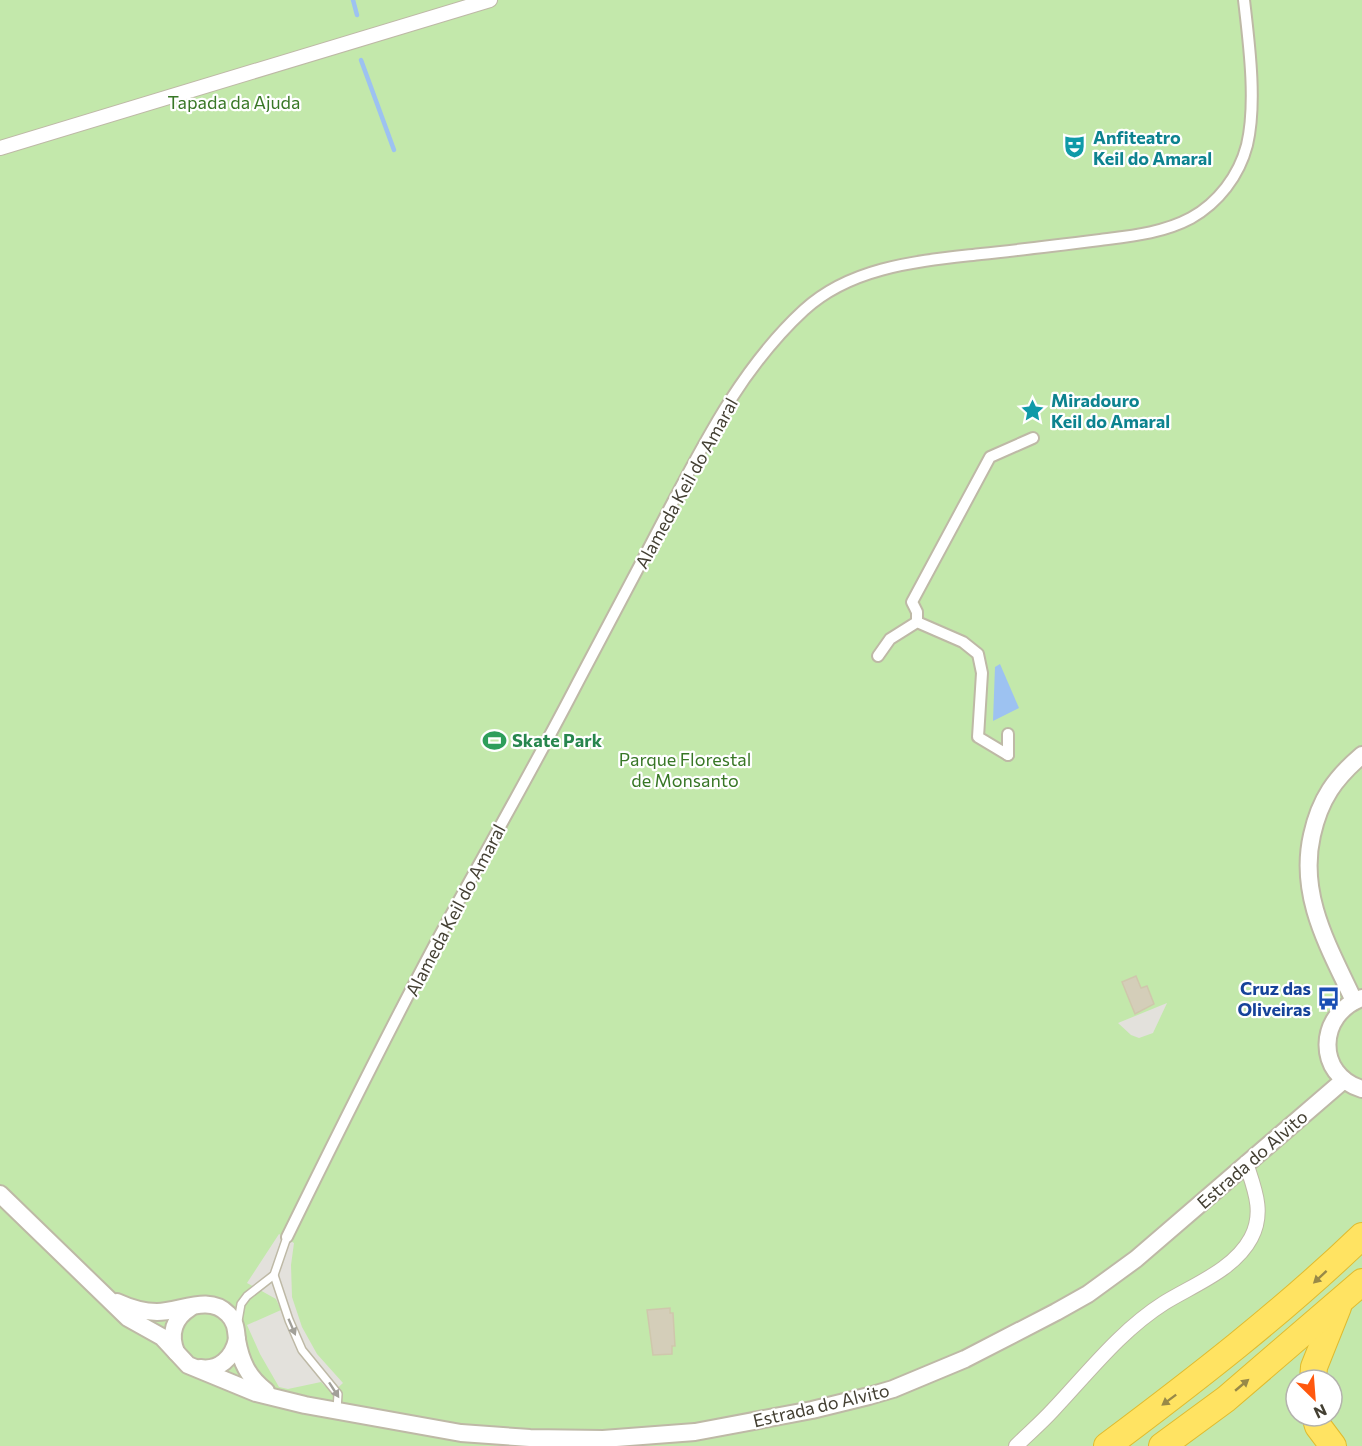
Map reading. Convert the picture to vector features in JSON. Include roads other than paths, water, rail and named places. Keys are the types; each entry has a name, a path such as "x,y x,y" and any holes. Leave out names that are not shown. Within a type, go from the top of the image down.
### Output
{"highway":[{"path":"1107,1446 1206,1372 1317,1279 1362,1236"},
{"path":"1162,1446 1226,1399 1362,1282"},
{"path":"1314,1368 1339,1304"},
{"path":"1320,1428 1333,1446"}],"street":[{"path":"0,148 490,0"},
{"name":"Alameda Keil do Amaral","path":"287,1237 434,947 712,428 757,361 806,308 835,289 872,273 921,261 1158,231 1195,216 1210,205 1224,190 1236,171 1250,128 1250,70 1244,0"},
{"path":"917,622 917,612 912,602 990,457 1033,438"},
{"path":"878,656 890,639 917,622"},
{"path":"917,622 963,642 978,654 982,673 978,737 1008,755 1008,734"},
{"path":"1362,754 1328,789 1316,816 1307,867 1308,887 1321,928 1358,999 1346,1006 1334,1020 1327,1047 1332,1066 1344,1080 1362,1089"},
{"name":"Estrada do Alvito","path":"0,1194 128,1318 162,1337 181,1359 196,1368 256,1393 337,1411 461,1433 530,1438 603,1439 695,1432 812,1410 893,1389 965,1359 1056,1312 1088,1294 1136,1259 1344,1080"},
{"path":"1016,1446 1119,1339 1163,1304 1198,1284 1239,1254 1251,1238 1257,1222 1259,1202 1246,1163"},
{"name":"Estrada do Alvito","path":"108,1299 142,1311 170,1311 207,1304 223,1310 230,1315 248,1374 274,1397"},
{"path":"176,1352 172,1336 173,1327 183,1312 190,1308"},
{"path":"196,1368 204,1369 220,1365 232,1355 237,1335"}],"lane":[{"path":"237,1335 241,1304 247,1296 274,1275 287,1237"},
{"path":"274,1275 289,1320 303,1350 339,1395 337,1411"}],"water":[{"path":"1000,664 1019,708 993,721 995,667"}],"waterway":[{"path":"353,0 357,15"},
{"path":"361,60 394,150"}],"place":[{"name":"Anfiteatro Keil do Amaral","path":"1075,147"},
{"name":"Miradouro Keil do Amaral","path":"1033,410"},
{"name":"Skate Park","path":"494,740"},
{"name":"Cruz das Oliveiras","path":"1329,998"}],"park label":[{"name":"Tapada da Ajuda","path":"234,102"},
{"name":"Parque Florestal de Monsanto","path":"685,769"}]}
